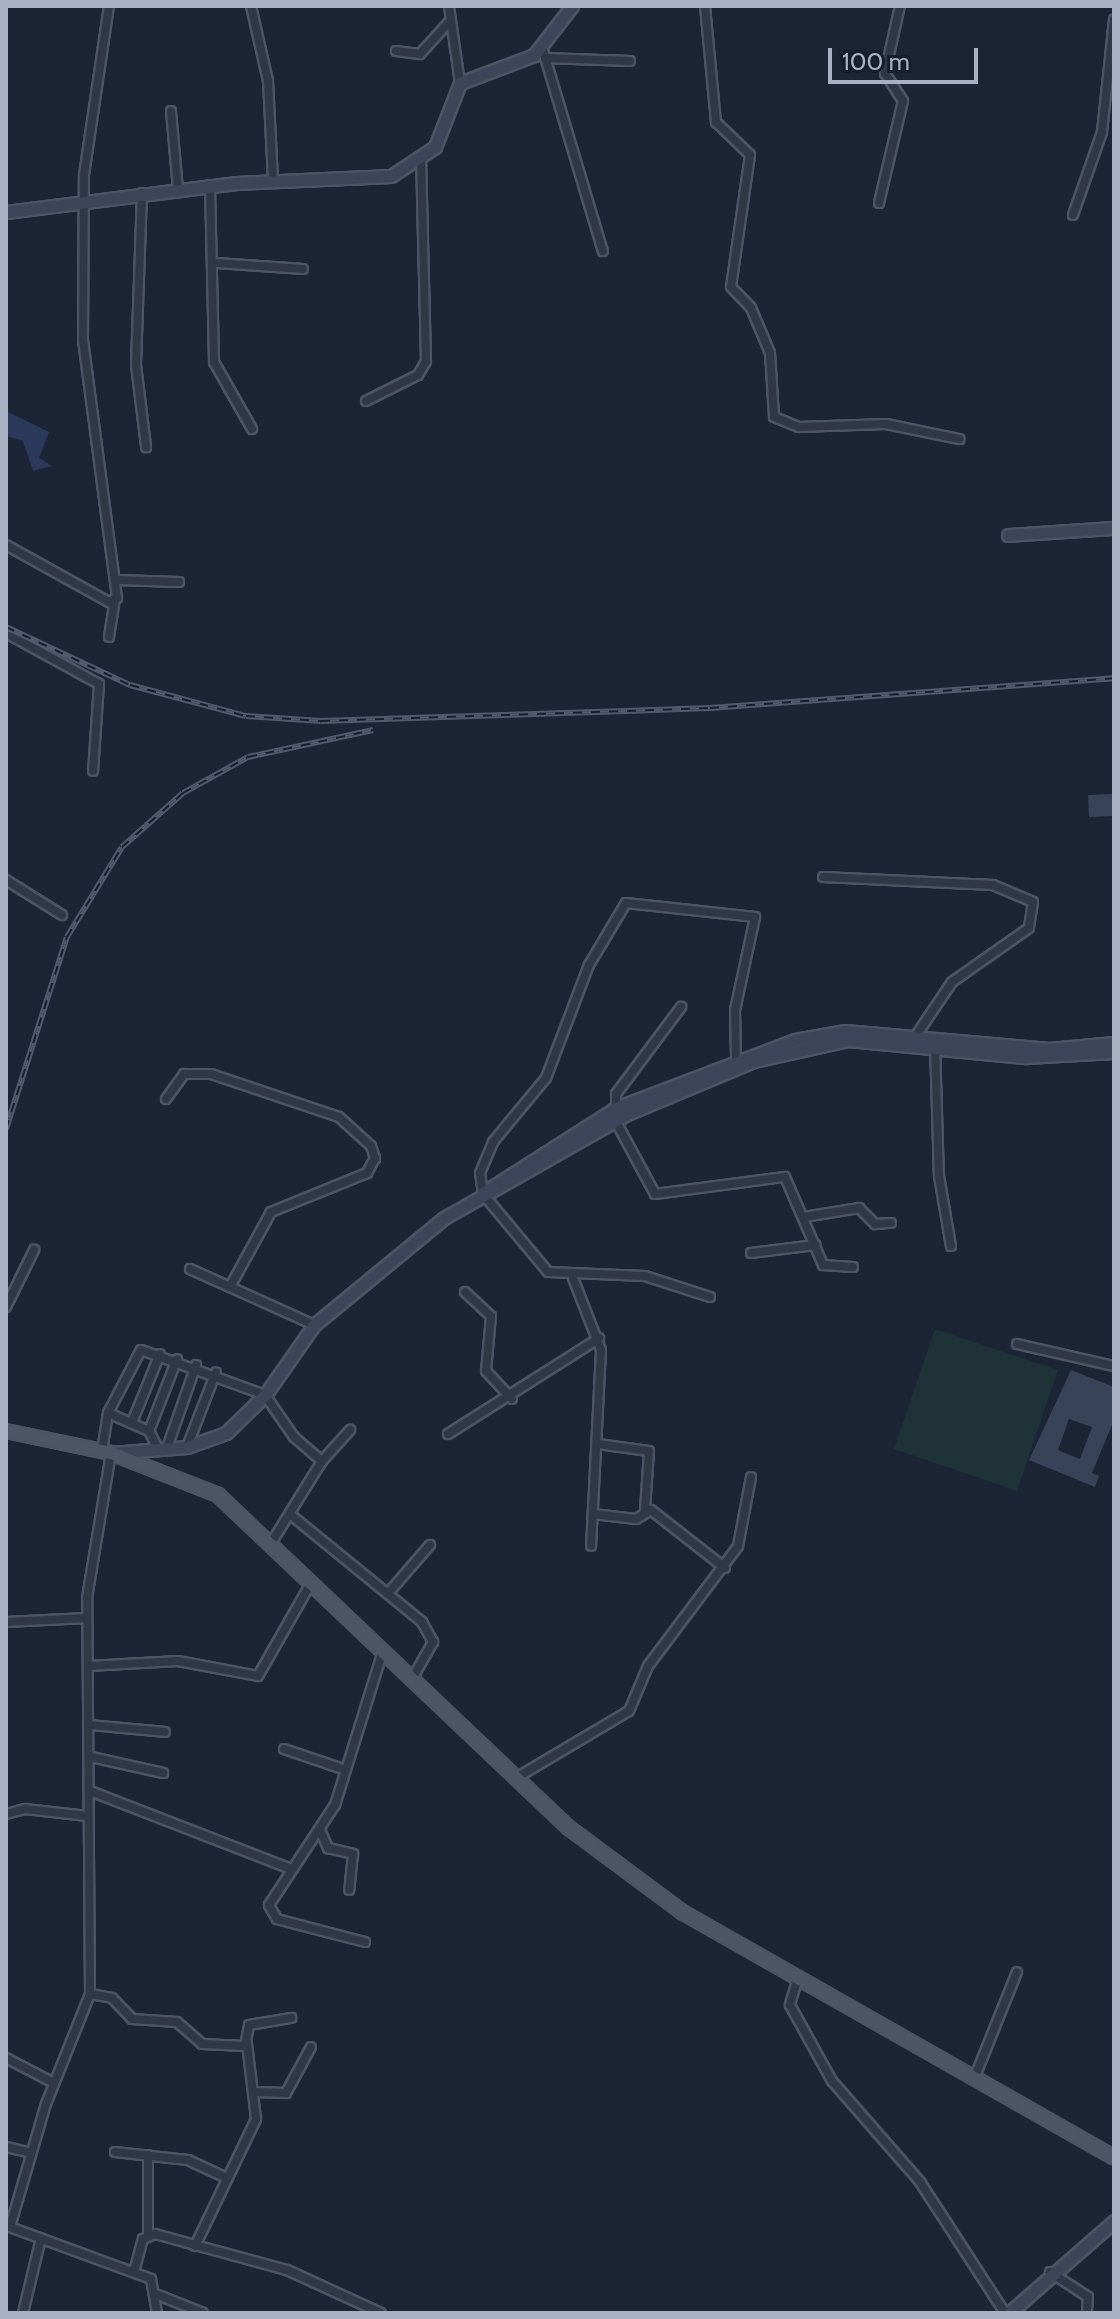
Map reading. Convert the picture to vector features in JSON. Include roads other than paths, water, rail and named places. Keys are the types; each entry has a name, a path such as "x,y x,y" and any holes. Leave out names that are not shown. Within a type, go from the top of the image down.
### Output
{"main road":[{"path":"6,1431 106,1452 218,1495 569,1828 682,1912 1114,2157"}],"street":[{"path":"109,6 84,198 85,396 116,580 109,637"},
{"path":"251,6 268,81 273,180"},
{"path":"6,212 84,198 210,185 391,176 421,160 447,129 460,83 449,6"},
{"path":"572,6 543,52 603,251"},
{"path":"705,6 716,122 750,155 731,287 751,308 770,353 774,417 799,427 886,424 959,439"},
{"path":"879,203 903,101 885,73 900,6"},
{"path":"1073,215 1102,132 1114,20"},
{"path":"396,51 420,54 450,21"},
{"path":"460,83 543,52 630,61"},
{"path":"171,111 178,189"},
{"path":"366,401 418,375 426,361 421,160"},
{"path":"210,185 217,263 214,362 252,429"},
{"path":"142,193 136,365 146,447"},
{"path":"217,263 303,269"},
{"path":"1008,535 1114,528"},
{"path":"6,545 115,600"},
{"path":"116,580 179,582"},
{"path":"6,633 99,684 93,771"},
{"path":"823,877 993,885 1033,902 1029,928 952,982 915,1037"},
{"path":"6,880 62,915"},
{"path":"710,1297 645,1276 573,1278 539,1265 483,1194 484,1157 546,1078 619,906 755,917 736,1002 736,1057"},
{"path":"681,1007 616,1094 620,1112 655,1194 779,1175 829,1269 853,1267"},
{"path":"620,1112 753,1056 833,1032 915,1037 935,1044 1049,1058 1114,1052"},
{"path":"106,1452 187,1447 226,1433 265,1395 314,1325 420,1235 620,1112 736,1057 835,1040 1049,1049 1114,1043"},
{"path":"935,1044 939,1176 951,1246"},
{"path":"166,1099 184,1074 211,1074 339,1117 371,1146 375,1158 367,1173 271,1212 230,1287"},
{"path":"804,1217 859,1208 875,1224 891,1223"},
{"path":"751,1253 816,1245"},
{"path":"6,1307 34,1250"},
{"path":"190,1269 314,1325"},
{"path":"573,1278 599,1338 598,1444 591,1546"},
{"path":"465,1292 491,1316 486,1371 512,1399"},
{"path":"448,1434 512,1399 599,1338"},
{"path":"1017,1344 1114,1366"},
{"path":"157,2313 158,2295 151,2279 8,2226 54,2083 90,1994 88,1816 91,1757 87,1618 108,1413 137,1352 160,1354 216,1372 265,1395 294,1437 322,1461"},
{"path":"133,1420 160,1354"},
{"path":"149,1431 177,1359"},
{"path":"163,1449 196,1365"},
{"path":"187,1447 216,1372"},
{"path":"108,1413 133,1420 149,1431 163,1449"},
{"path":"270,1545 322,1461 350,1430"},
{"path":"593,1514 636,1519 645,1510 649,1451 598,1444"},
{"path":"516,1778 622,1717 648,1666 725,1568 745,1528 751,1477"},
{"path":"645,1510 725,1568"},
{"path":"291,1515 390,1591 433,1640 412,1679"},
{"path":"390,1591 430,1545"},
{"path":"89,1666 178,1661 258,1676 311,1583"},
{"path":"6,1622 87,1618"},
{"path":"365,1942 272,1915 270,1901 289,1868 320,1830 346,1770 383,1651"},
{"path":"90,1725 165,1732"},
{"path":"284,1749 346,1770"},
{"path":"91,1757 163,1773"},
{"path":"90,1791 289,1868"},
{"path":"6,1814 25,1809 88,1816"},
{"path":"320,1830 328,1848 354,1856 349,1890"},
{"path":"974,2079 1017,1972"},
{"path":"798,1978 790,2005 832,2081 920,2182 1007,2313 1050,2272 1114,2221"},
{"path":"90,1994 112,1998 132,2019 177,2022 194,2042 247,2043"},
{"path":"195,2246 224,2177 252,2132 254,2092 247,2043 249,2025 291,2018"},
{"path":"254,2092 286,2093 311,2047"},
{"path":"6,2058 54,2083"},
{"path":"6,2147 31,2153"},
{"path":"115,2152 188,2160 224,2177"},
{"path":"134,2272 148,2234 148,2155"},
{"path":"148,2234 287,2270 376,2312"},
{"path":"23,2313 41,2238"},
{"path":"1050,2272 1088,2297 1087,2313"},
{"path":"158,2295 203,2313"}],"water":[{"path":"6,411 49,432 39,458 52,466 33,471 23,441 6,436"}],"railway":[{"path":"6,627 130,685 246,716 321,721 710,708 1114,678"},
{"path":"6,1129 67,937 122,847 183,793 248,757 373,730"}]}
